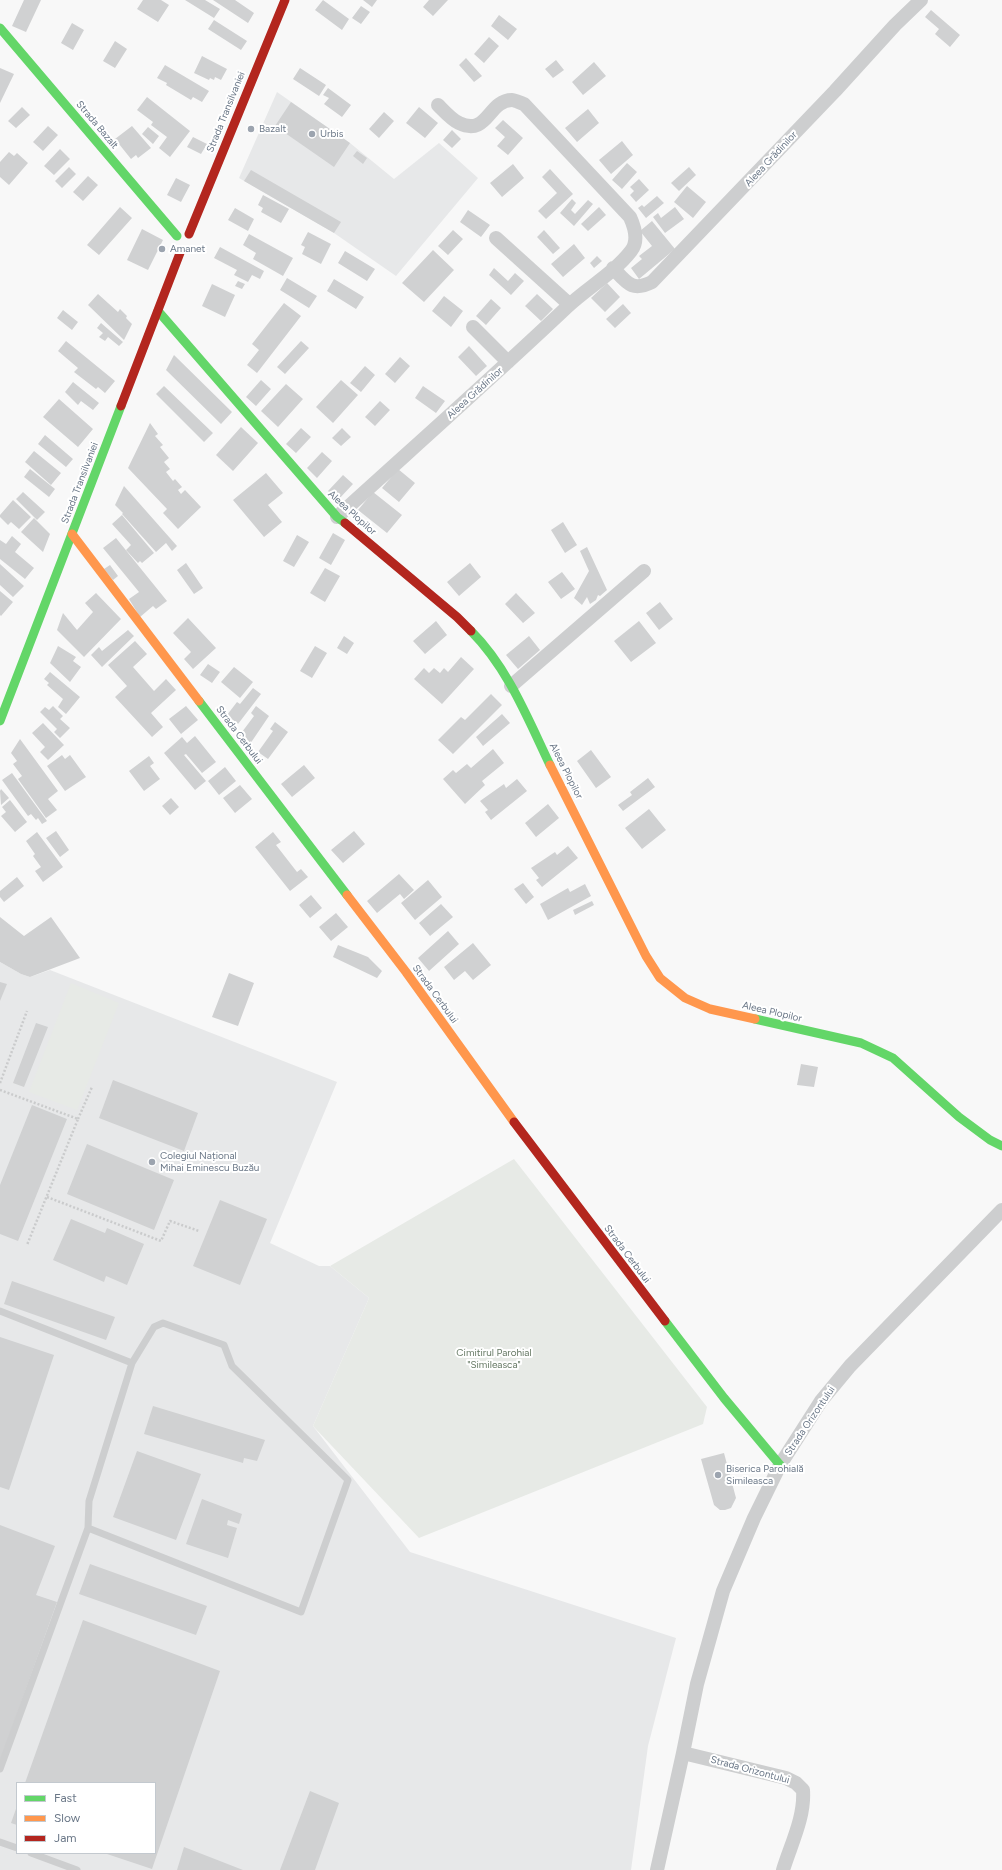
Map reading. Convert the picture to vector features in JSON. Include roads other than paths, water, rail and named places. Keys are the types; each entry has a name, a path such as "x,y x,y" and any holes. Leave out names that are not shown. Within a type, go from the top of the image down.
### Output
{"street":[{"name":"Strada Transilvaniei","path":"190,234 285,0"},
{"name":"Aleea Grădinilor","path":"613,268 632,286 641,288 652,282 835,91 895,25 921,0"},
{"name":"Strada Bazalt","path":"0,28 177,236"},
{"name":"Aleea Grădinilor","path":"336,517 508,362 569,304 632,251 635,241 636,228 630,217 524,104 512,100 496,106 488,118 478,126 469,126 458,123 438,105"},
{"path":"191,252 180,253 174,246 177,236 183,233 190,234 195,242"},
{"path":"496,238 569,304"},
{"name":"Strada Transilvaniei","path":"0,719 180,253"},
{"name":"Aleea Plopilor","path":"158,311 336,517 444,605 471,630 500,667 511,686 646,956 660,978 685,998 710,1009 861,1043 893,1058 959,1117 990,1140 1002,1146"},
{"path":"473,327 508,362"},
{"name":"Strada Cerbului","path":"72,534 401,966 537,1154 724,1398 780,1465"},
{"path":"511,686 644,571"},
{"name":"Strada Orizontului","path":"657,1870 697,1684 723,1591 754,1518 780,1465 821,1402 850,1366 1002,1210"},
{"name":"Strada Orizontului","path":"683,1753 786,1778 796,1783 803,1790 804,1802 802,1813 783,1870"}],"lane":[{"path":"0,1311 132,1363"},
{"path":"0,1769 88,1528 89,1501 132,1363 154,1327 163,1323 224,1345 232,1366 348,1480 301,1612 88,1528"},
{"path":"0,1842 16,1848"},
{"path":"34,1854 78,1870"}],"place":[{"name":"Bazalt","path":"251,129"},
{"name":"Urbis","path":"312,134"},
{"name":"Amanet","path":"162,249"},
{"name":"Colegiul Național Mihai Eminescu Buzău","path":"152,1162"},
{"name":"Biserica Parohială Simileasca","path":"718,1475"}],"park label":[{"name":"Cimitirul Parohial \"Simileasca\"","path":"494,1358"}]}
